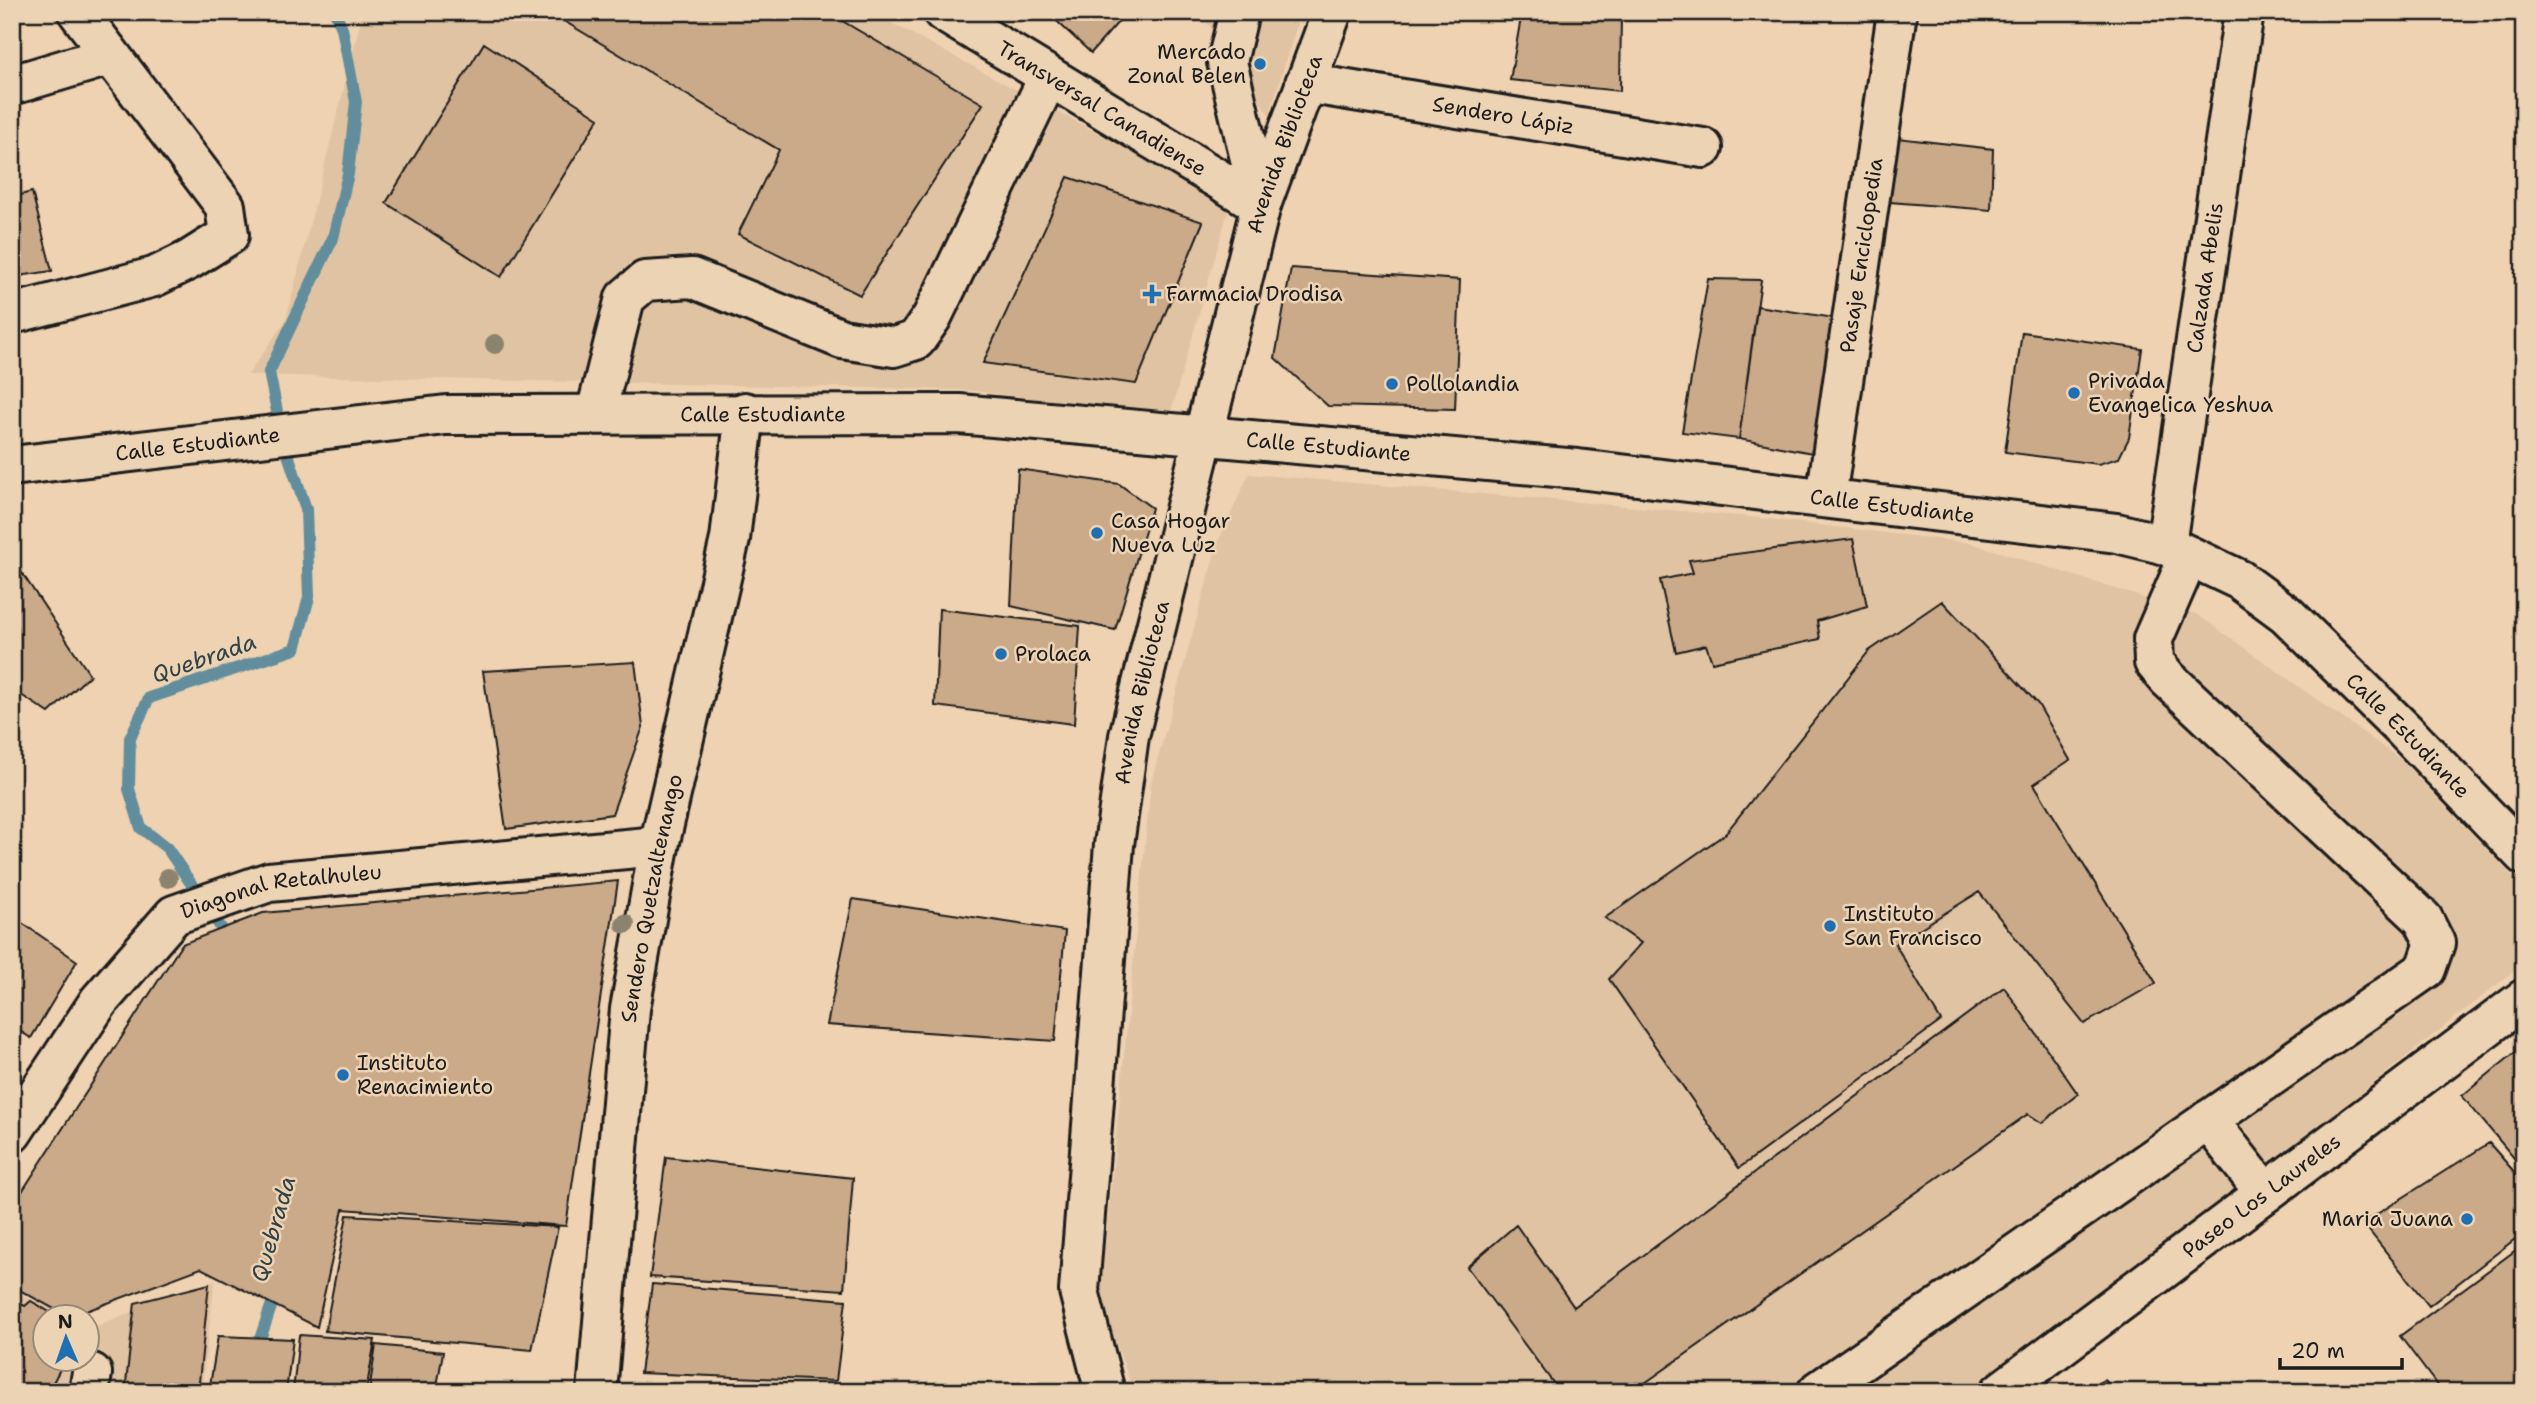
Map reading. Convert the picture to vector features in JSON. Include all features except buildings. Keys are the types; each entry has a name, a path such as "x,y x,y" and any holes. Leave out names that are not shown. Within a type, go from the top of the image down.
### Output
{"street":[{"path":"12,314 154,277 189,260 229,235 225,206 78,12"},
{"name":"Transversal Canadiense","path":"943,12 1261,205"},
{"path":"1239,12 1227,62 1261,205"},
{"name":"Avenida Biblioteca","path":"1105,1392 1079,1291 1114,845 1129,736 1261,205 1332,12"},
{"name":"Pasaje Enciclopedia","path":"1826,498 1897,12"},
{"name":"Calzada Abelis","path":"1817,1392 2426,969 2435,943 2423,919 2168,679 2154,662 2153,639 2177,550 2244,12"},
{"path":"12,85 109,56"},
{"path":"596,414 625,298 645,281 692,278 842,339 894,347 916,340 932,317 1049,76"},
{"name":"Sendero Lápiz","path":"1305,83 1703,148"},
{"name":"Calle Estudiante","path":"12,466 446,415 746,412 959,414 1578,469 2118,533 2177,550 2240,580 2286,614 2405,731 2524,855"},
{"name":"Sendero Quetzaltenango","path":"597,1392 630,1009 659,846 730,539 746,412"},
{"name":"Diagonal Retalhuleu","path":"12,1133 99,1001 174,915 270,882 659,846"},
{"name":"Paseo Los Laureles","path":"2000,1392 2524,999"},
{"path":"2208,1120 2265,1193"}],"shaded area":[{"path":"363,12 871,12 1230,204 1170,415 965,390 248,375 286,320"},
{"name":"Mercado Zonal Belen","path":"1200,12 1301,12 1269,115"},
{"name":"Instituto San Francisco","path":"1249,474 1751,517 1971,543 2198,615 2400,759 2524,888 2524,963 2049,1341 1976,1392 1134,1392 1100,1300 1151,783 1218,542"},
{"path":"215,1280 201,1392 12,1392 12,1291 36,1302 32,1302 32,1372 102,1372 102,1324"}],"waterway":[{"name":"Quebrada","path":"230,941 167,848 141,828 129,789 130,738 149,698 295,649 309,597 306,509 282,436 269,372 333,238 348,174 356,102 342,28 335,12"},
{"name":"Quebrada","path":"256,1351 277,1289"}],"place":[{"name":"Mercado Zonal Belen","path":"1260,64"},
{"name":"Farmacia Drodisa","path":"1152,294"},
{"name":"Pollolandia","path":"1392,384"},
{"name":"Privada Evangelica Yeshua","path":"2074,393"},
{"name":"Casa Hogar Nueva Luz","path":"1097,533"},
{"name":"Prolaca","path":"1001,654"},
{"name":"Instituto San Francisco","path":"1830,926"},
{"name":"Instituto Renacimiento","path":"343,1075"},
{"name":"Maria Juana","path":"2467,1219"}]}
